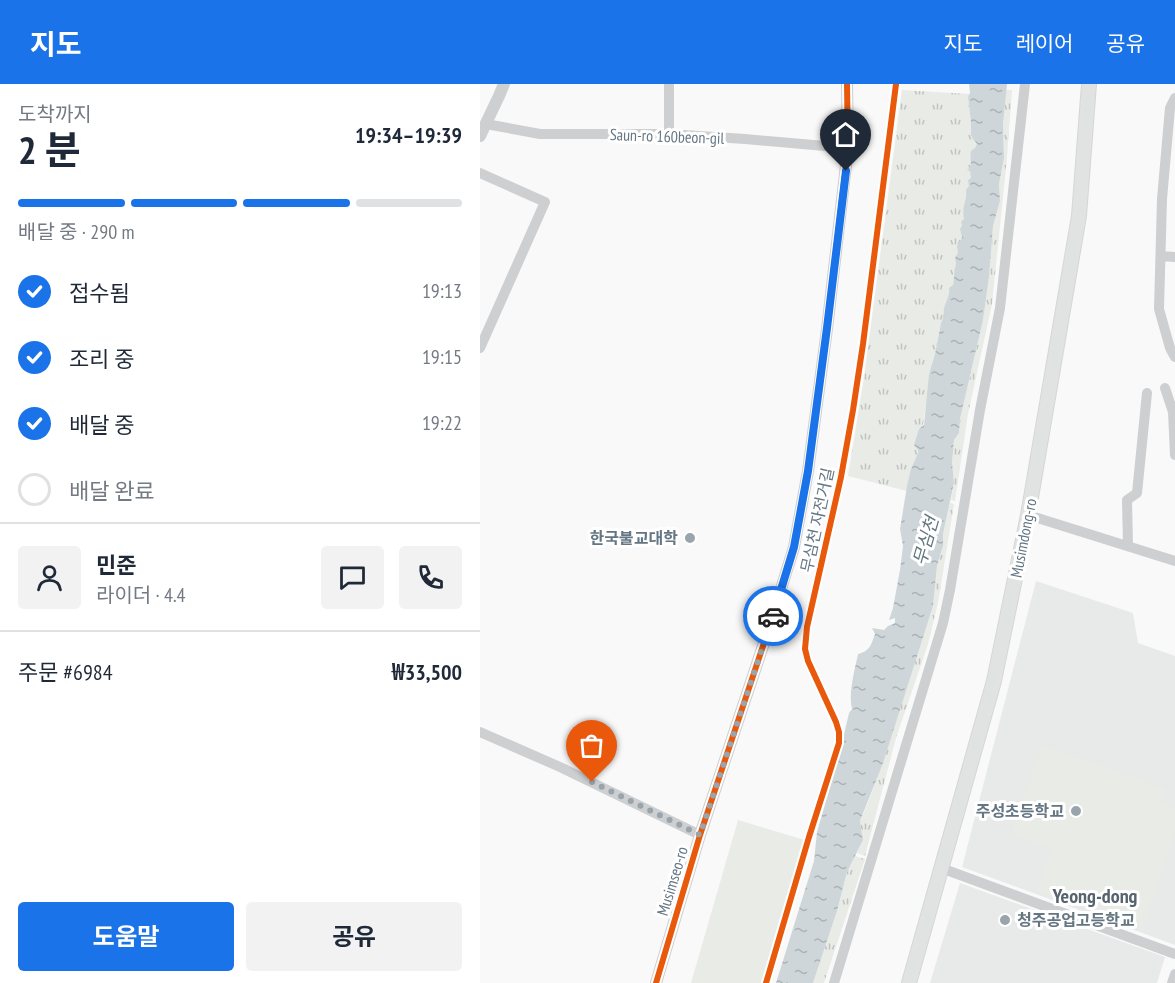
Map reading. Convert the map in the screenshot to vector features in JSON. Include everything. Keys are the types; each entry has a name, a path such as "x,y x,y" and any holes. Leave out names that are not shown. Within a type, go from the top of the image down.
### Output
{"main road":[{"name":"Musimdong-ro","path":"909,983 994,681 1028,515 1078,216 1089,84"}],"street":[{"path":"483,130 499,88 515,84"},
{"path":"669,84 669,134"},
{"name":"Musimseo-ro","path":"656,983 700,835 794,547 808,471 848,148 847,84"},
{"path":"834,983 943,623 1000,308 1025,84"},
{"path":"1175,98 1170,108 1162,199 1160,309 1170,348 1175,357"},
{"name":"Saun-ro 160beon-gil","path":"483,130 540,134 669,134 848,148"},
{"path":"480,173 545,202 480,348"},
{"path":"1161,256 1175,257"},
{"path":"1165,388 1173,412 1175,455"},
{"path":"1128,546 1127,500 1137,493 1147,393"},
{"path":"1028,515 1175,561"},
{"path":"480,732 560,767 700,835"},
{"path":"941,868 1175,954"},
{"path":"1172,983 1175,974"}],"shaded area":[{"name":"주성초등학교","path":"1036,581 1133,613 1138,643 1175,656 1175,945 962,867"},
{"name":"청주공업고등학교","path":"960,883 1165,957 1157,983 930,983"}],"green space":[{"path":"902,90 970,94 968,98 971,136 977,144 970,168 972,179 960,229 962,238 953,285 943,311 944,319 941,323 929,374 919,451 907,491 848,476 864,378"},
{"path":"1006,90 1012,90 992,304 968,414 955,501 951,500 954,483 952,462 954,440 959,433 960,419 983,320 993,226 1000,201 999,184 1004,158 1003,124"},
{"path":"950,503 954,504 938,603 928,644 896,738 865,856 857,853 863,840 860,822 933,606 937,566 943,546 943,534"},
{"path":"1042,746 1166,789 1161,804 1175,809 1175,834 1143,927 1037,891 1051,849 1011,835"},
{"path":"738,820 808,841 766,983 691,983"},
{"path":"855,856 865,859 824,983 813,983 837,911 847,872"}],"water":[{"name":"무심천","path":"969,84 1007,84 1003,124 1004,158 999,184 1000,201 993,226 983,320 960,419 959,433 954,440 952,462 954,483 943,534 943,546 937,566 933,606 883,763 860,821 863,840 847,872 837,911 813,983 776,983 814,861 817,832 852,709 851,689 858,654 868,649 871,644 875,634 872,628 884,630 895,623 895,618 889,620 900,570 903,546 900,529 907,486 919,451 914,445 919,429 924,425 929,374 949,288 953,285 957,246 962,238 961,222 964,219 963,211 966,190 969,186 968,180 971,178 970,171 967,170 971,164 971,151 977,144 971,136"}],"cycle path":[{"name":"무심천 자전거길","path":"656,983 700,835 794,547 808,471 848,148 847,84"},
{"name":"무심천 자전거길","path":"766,983 839,743 836,722 808,661 805,649 807,627 841,477 853,410 896,84"}],"way so far":[{"path":"592,782 700,835 773,616"}],"place":[{"name":"한국불교대학","path":"690,538"},
{"name":"주성초등학교","path":"1076,811"},
{"name":"청주공업고등학교","path":"1005,920"}],"district":[{"name":"Yeong-dong","path":"1095,896"}],"route":[{"path":"773,616 794,547 808,471 846,171"}]}
